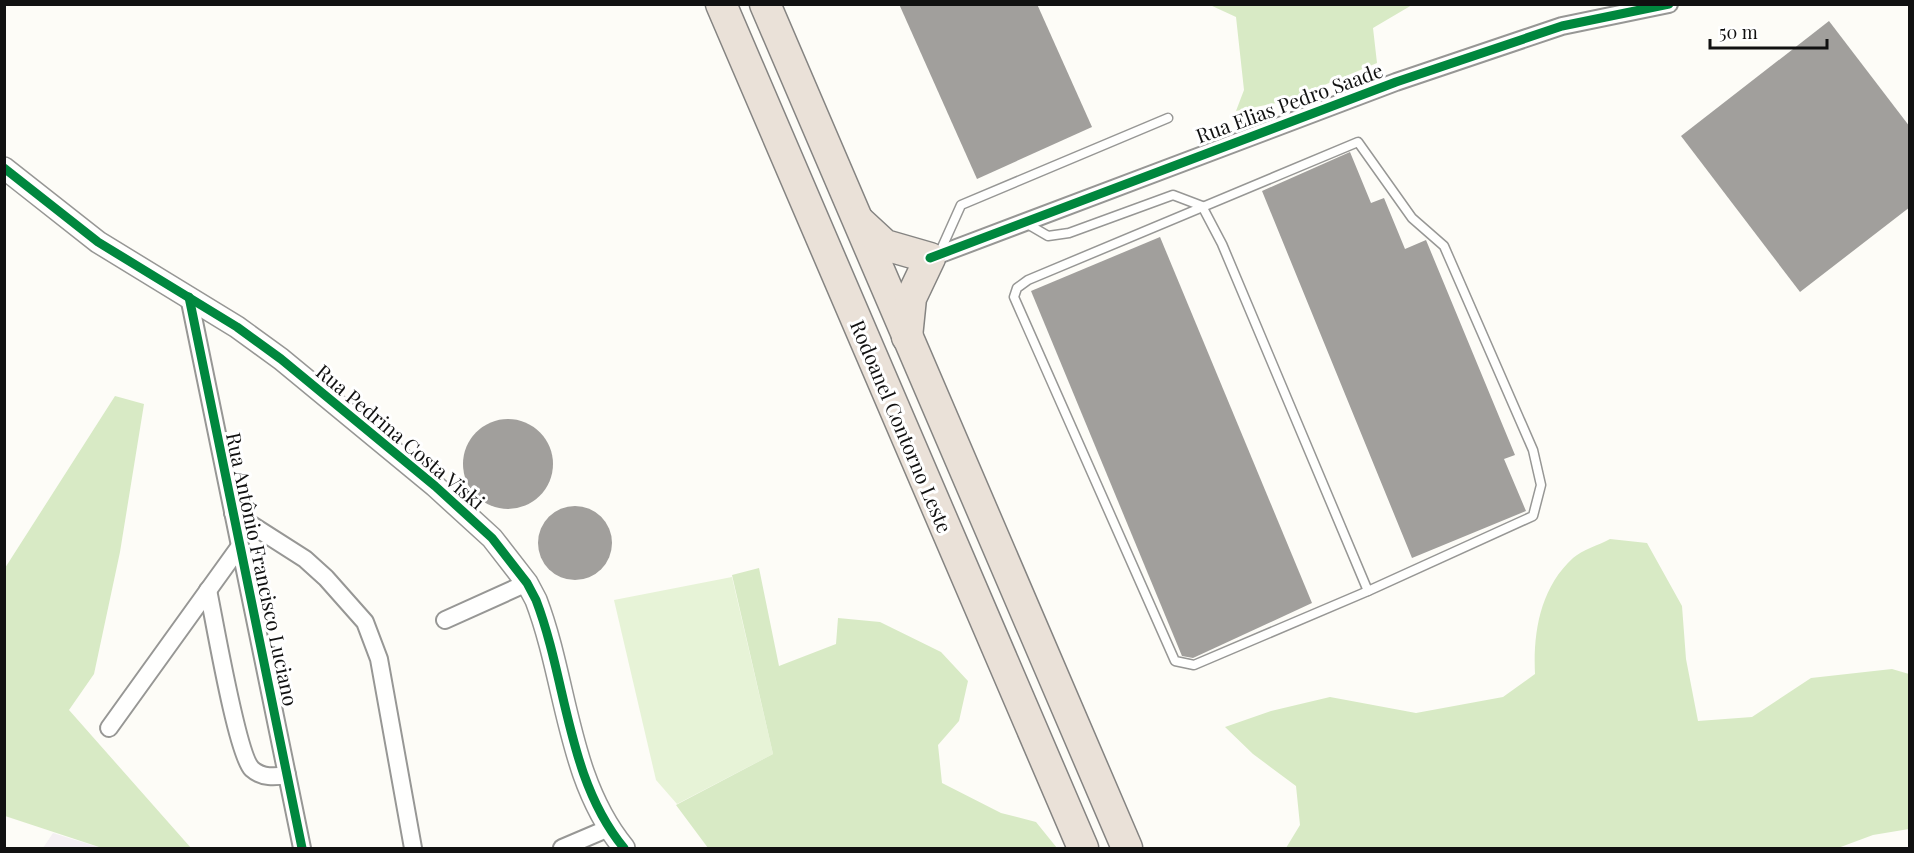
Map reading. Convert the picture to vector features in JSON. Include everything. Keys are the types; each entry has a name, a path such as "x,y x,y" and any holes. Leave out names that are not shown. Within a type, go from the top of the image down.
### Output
{"highway":[{"name":"Rodoanel Contorno Leste","path":"721,4 1083,849"},
{"name":"Rodoanel Contorno Leste","path":"765,4 854,217 1127,849"},
{"path":"854,217 885,245 934,257 911,298 907,340"}],"street":[{"name":"Rua Elias Pedro Saade","path":"934,257 1308,113 1484,52 1562,26 1669,4"},
{"name":"Rua Pedrina Costa Viski","path":"4,168 77,228 258,340 435,486 492,538 527,583 545,627 590,792 609,828 624,849"},
{"name":"Rua Antônio Francisco Luciano","path":"189,297 302,849"},
{"path":"233,513 305,558 365,622 379,659 412,849"},
{"path":"109,728 240,546"},
{"path":"445,620 527,583"},
{"path":"208,590 238,736 247,763 261,775 273,777 287,775"},
{"path":"562,849 609,828"}],"lane":[{"path":"934,257 961,205 1168,118"},
{"path":"1358,142 1412,218 1444,246 1533,450 1541,485 1533,516 1368,591 1194,665 1175,661 1014,297 1017,288 1028,280 1202,206 1358,142"},
{"path":"1024,221 1048,236 1068,233 1173,195 1202,206 1222,244 1368,591"}],"shaded area":[{"path":"53,833 101,848 43,848"}],"green space":[{"path":"1210,5 1412,5 1373,28 1377,63 1286,101 1236,111 1244,90 1236,17"},
{"path":"115,396 144,404 120,552 94,674 69,710 191,848 102,848 5,816 5,568"},
{"path":"1610,539 1647,543 1682,606 1686,659 1698,721 1752,717 1811,678 1892,669 1909,674 1909,829 1873,835 1838,848 1286,848 1300,825 1296,786 1253,754 1225,727 1271,711 1330,697 1416,713 1503,697 1535,674 1537,627 1553,583 1573,558"},
{"path":"759,568 779,666 836,644 838,618 880,622 941,652 968,681 959,721 938,745 942,783 1001,813 1036,822 1057,848 708,848 676,805 773,754 732,575"},
{"path":"732,577 773,754 677,804 656,780 614,600"}],"building":[{"path":"899,4 1037,4 1092,127 977,179"},
{"path":"1829,21 1910,127 1910,207 1800,292 1681,136"},
{"path":"1350,152 1371,203 1384,198 1405,249 1426,240 1515,455 1504,459 1526,511 1412,558 1262,191"},
{"path":"1160,237 1312,603 1193,658 1182,656 1031,291"},
{"path":"508,419 525,423 540,432 549,447 553,464 549,481 540,496 525,505 508,509 491,505 476,496 467,481 463,464 467,447 476,432 491,423"},
{"path":"575,506 596,512 606,522 612,543 606,564 596,574 575,580 554,574 544,564 538,543 544,522 554,512"}],"cycle path":[{"path":"930,258 1396,82 1562,26 1669,4"},
{"path":"4,168 98,242 237,327 281,359 435,486 492,538 527,583 536,600 555,663 579,761 605,821 624,848"},
{"path":"189,297 302,848"}]}
